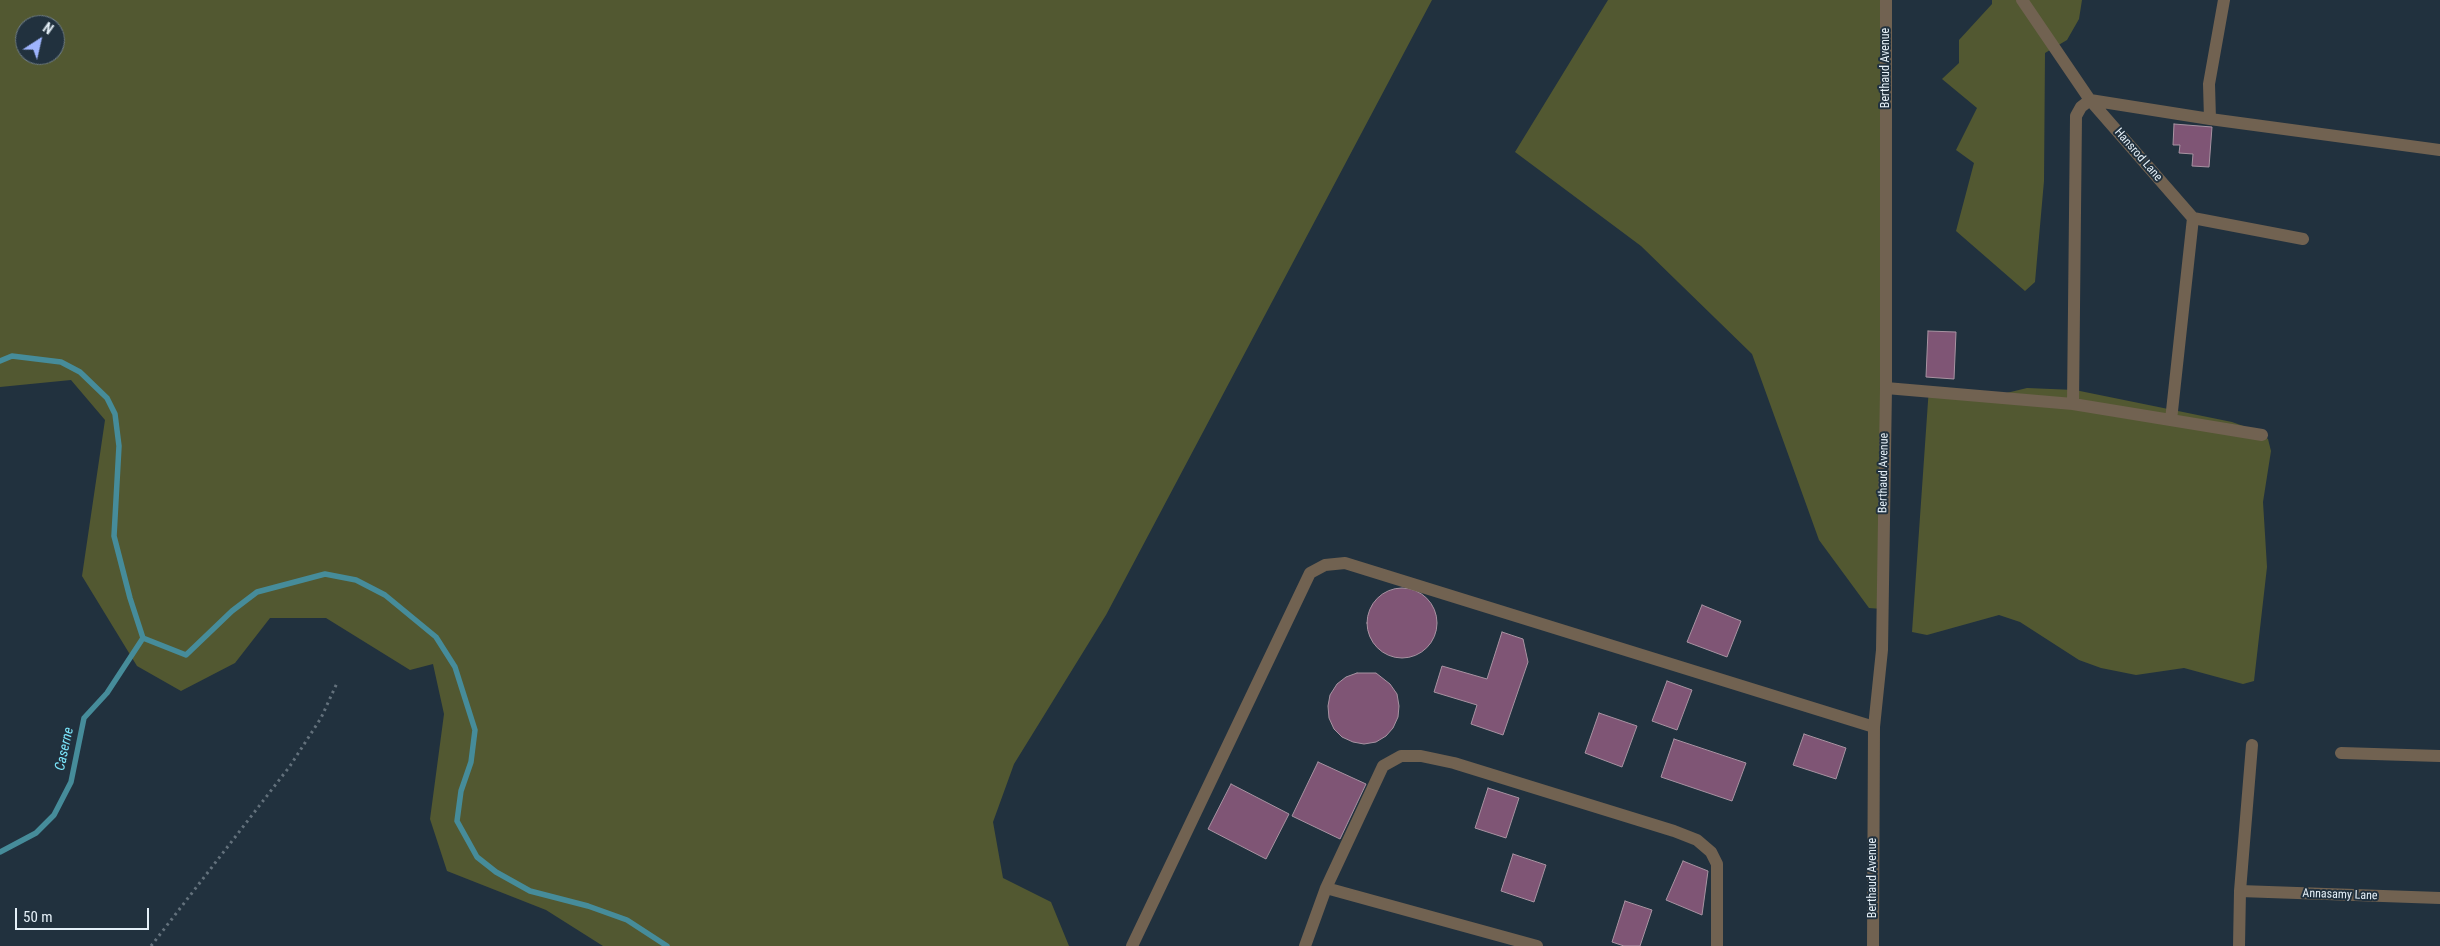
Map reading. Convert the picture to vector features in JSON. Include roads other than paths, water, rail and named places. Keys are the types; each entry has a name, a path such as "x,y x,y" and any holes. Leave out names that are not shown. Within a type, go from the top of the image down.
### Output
{"street":[{"name":"Berthaud Avenue","path":"1873,946 1874,727 1882,650 1886,388 1886,0"},
{"name":"Hansrod Lane","path":"2022,0 2090,100 2193,218"},
{"path":"2210,119 2210,84 2224,0"},
{"path":"2073,404 2076,116 2081,107 2090,100 2210,119 2440,150"},
{"path":"2171,420 2193,218 2303,239"},
{"path":"1886,388 2073,404 2262,435"},
{"path":"1132,946 1310,573 1325,565 1345,563 1874,727"},
{"path":"2239,946 2240,891 2252,745"},
{"path":"2341,753 2440,756"},
{"path":"1305,946 1326,888 1383,766 1401,756 1420,756 1454,763 1674,831 1697,840 1711,852 1717,864 1717,946"},
{"path":"1326,888 1537,946"},
{"name":"Annasamy Lane","path":"2240,891 2440,898"}],"waterway":[{"path":"0,361 12,356 61,362 80,372 107,398 115,414 119,446 114,536 130,598 143,638 186,655 232,611 257,592 325,574 356,580 385,595 436,637 455,667 475,730 471,762 461,791 457,821 477,857 496,872 530,891 588,906 627,920 667,946"},
{"name":"Caserne","path":"0,852 36,833 54,815 71,782 84,718 107,693 143,638"}]}
